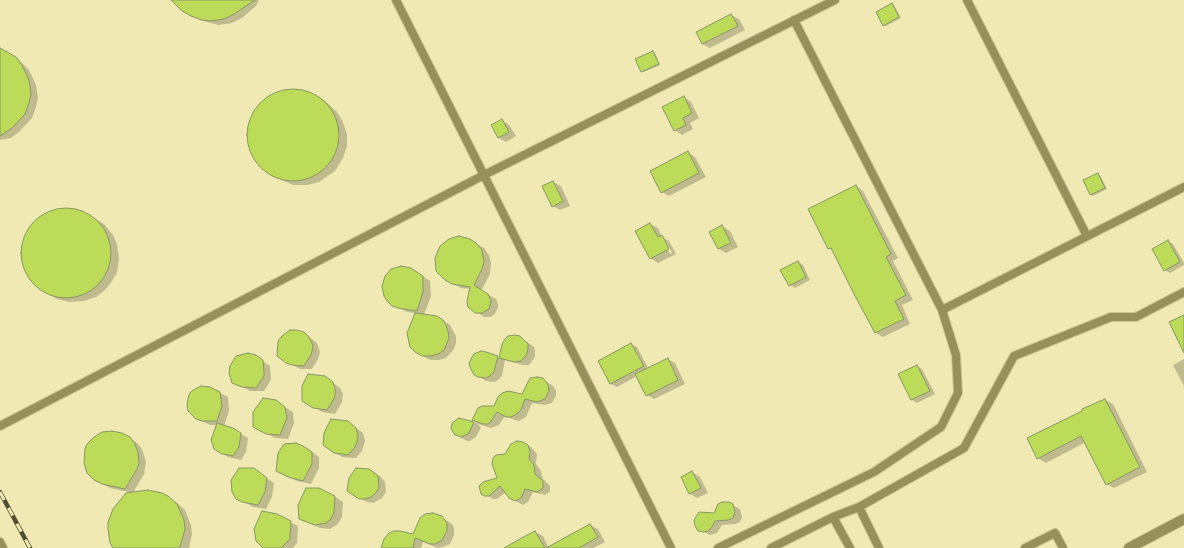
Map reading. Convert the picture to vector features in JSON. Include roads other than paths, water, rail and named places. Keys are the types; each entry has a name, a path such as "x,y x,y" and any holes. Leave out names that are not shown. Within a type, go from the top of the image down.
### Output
{"street":[{"path":"1129,548 1184,519"}],"lane":[{"path":"396,0 671,548"},
{"path":"0,426 484,175 835,0"},
{"path":"967,0 1087,236"},
{"path":"718,548 874,472 941,427 958,393 956,355 942,310 794,20"},
{"path":"942,310 1184,187"},
{"path":"771,548 833,517 859,507 964,448 1014,356 1111,317 1136,317 1184,292"},
{"path":"859,507 879,548"},
{"path":"833,517 850,548"},
{"path":"1025,548 1055,533 1063,548"},
{"path":"0,542 3,548"}],"railway":[{"path":"0,492 30,548"}]}
